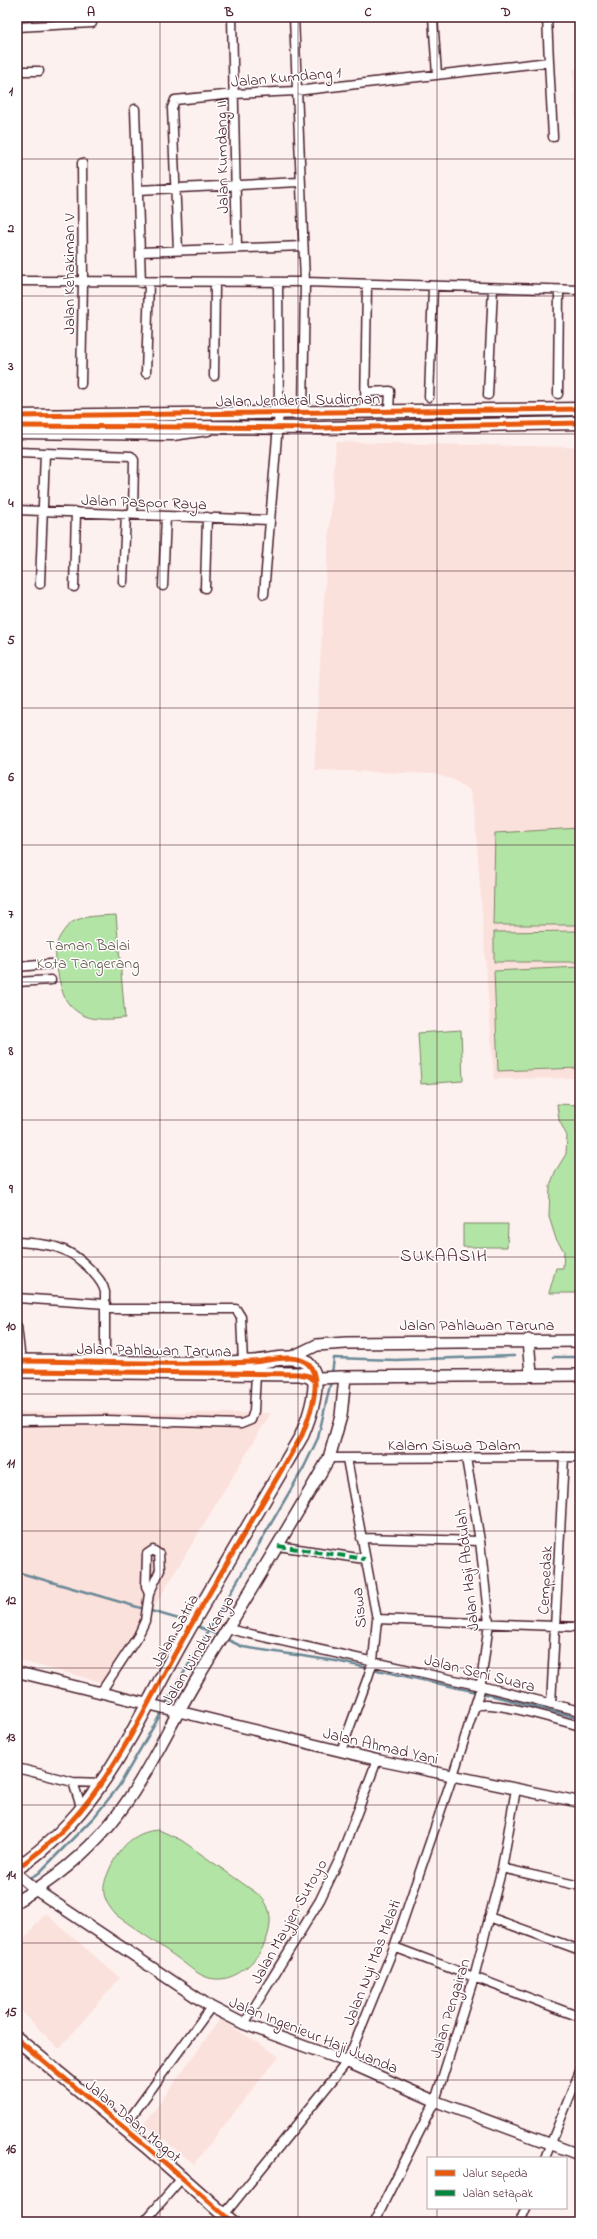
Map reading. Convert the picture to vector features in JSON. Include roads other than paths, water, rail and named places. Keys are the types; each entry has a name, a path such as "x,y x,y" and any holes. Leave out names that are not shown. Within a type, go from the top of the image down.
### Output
{"highway":[{"name":"Jalan Pahlawan Taruna","path":"18,1364 105,1361 243,1363 290,1358"},
{"path":"290,1358 304,1362 309,1366 318,1379"},
{"name":"Jalan Pahlawan Taruna","path":"18,1364 256,1374 303,1374 318,1379"},
{"name":"Jalan Satria","path":"17,1868 51,1841 82,1810 103,1783 150,1705 192,1624 302,1435 312,1407 318,1379"},
{"name":"Jalan Daan Mogot","path":"17,2040 182,2178 228,2219"}],"main road":[{"name":"Jalan Jenderal Sudirman","path":"17,416 365,410 580,409"},
{"name":"Jalan Jenderal Sudirman","path":"17,426 217,426 278,428 580,423"},
{"name":"Jalan Pahlawan Taruna","path":"290,1358 317,1346 346,1343 528,1340 580,1341"},
{"path":"528,1340 530,1374"},
{"path":"318,1379 342,1377 530,1374 580,1375"},
{"name":"Jalan Windu Karya","path":"17,1901 82,1854 110,1824 134,1790 176,1712 278,1546 329,1458 341,1416 342,1377"}],"street":[{"name":"Jalan Kumdang II","path":"232,17 234,185 237,248"},
{"path":"294,17 299,182 305,282 303,412"},
{"path":"433,17 437,75"},
{"path":"547,17 552,137"},
{"path":"17,27 92,23"},
{"name":"Jalan Kumdang 1","path":"178,250 175,188 174,102 179,99 234,94 296,91 549,62"},
{"path":"17,71 39,71"},
{"path":"135,108 140,252 145,283 146,373"},
{"name":"Jalan Kehakiman V","path":"81,384 83,282 82,163"},
{"path":"138,190 299,182"},
{"path":"140,252 303,246"},
{"path":"17,281 145,283 305,282 433,287 580,290"},
{"path":"214,282 214,376"},
{"path":"264,594 273,500 279,412 278,282"},
{"path":"365,410 367,284"},
{"path":"428,397 433,287"},
{"path":"488,395 492,288"},
{"path":"558,394 559,290"},
{"path":"366,392 390,391 389,410"},
{"name":"Jalan Jenderal Sudirman","path":"17,433 173,435 193,434 217,426"},
{"path":"17,452 133,458 123,582"},
{"path":"40,584 45,453"},
{"name":"Jalan Paspor Raya","path":"17,510 270,520"},
{"path":"74,587 76,512"},
{"path":"163,586 166,516"},
{"path":"205,588 207,517"},
{"path":"17,967 50,964"},
{"path":"17,982 51,980"},
{"path":"17,1242 50,1245 75,1256 101,1282 105,1292 106,1306 105,1361"},
{"path":"17,1298 106,1306 236,1310 241,1317 243,1363"},
{"path":"17,1326 18,1364"},
{"path":"17,1421 106,1420 241,1424 251,1420 254,1411 256,1374"},
{"name":"Cempedak","path":"551,1704 564,1457"},
{"name":"Kalam Siswa Dalam","path":"329,1458 580,1457"},
{"name":"Jalan Haji Abdulah","path":"453,1777 480,1688 489,1623 480,1541 466,1458"},
{"name":"Siswa","path":"341,1751 368,1678 372,1663 377,1619 348,1459"},
{"path":"362,1538 480,1541"},
{"path":"278,1546 365,1559"},
{"path":"98,1692 103,1690 138,1636 145,1621 149,1606 149,1594"},
{"path":"377,1619 580,1627"},
{"name":"Jalan Seni Suara","path":"227,1630 580,1711"},
{"name":"Jalan Ahmad Yani","path":"17,1672 377,1760 453,1777 580,1802"},
{"path":"475,1705 482,1704 499,1706 580,1726"},
{"name":"Jalan Mayjen Sutoyo","path":"244,2024 320,1900 340,1858 377,1760"},
{"path":"17,1768 73,1782 103,1783"},
{"name":"Jalan Nyi Mas Melati","path":"228,2219 347,2062 394,1947 453,1777"},
{"path":"73,1782 82,1810"},
{"name":"Jalan Pengairan","path":"374,2222 435,2101 474,1977 502,1868 516,1789"},
{"path":"502,1868 580,1886"},
{"name":"Jalan Ingenieur Haji Juanda","path":"17,1874 34,1889 211,2007 244,2024 347,2062 435,2101 580,2155"},
{"path":"489,1917 580,1950"},
{"path":"394,1947 580,2017"},
{"path":"123,2128 211,2007"},
{"path":"545,2157 580,2071"},
{"path":"144,2222 182,2178"},
{"path":"520,2222 526,2209"}],"waterway":[{"path":"332,1374 334,1358 395,1360 514,1356"},
{"path":"553,1357 580,1357"},
{"path":"165,1705 304,1467 318,1438 331,1381"},
{"path":"17,1572 189,1622"},
{"path":"195,1625 220,1636"},
{"path":"226,1639 243,1647 336,1661 477,1692"},
{"path":"482,1693 580,1718"},
{"path":"28,1879 39,1873 95,1816 119,1786 163,1710"}],"district":[{"name":"SUKAASIH","path":"444,1255"}],"park label":[{"name":"Taman Balai Kota Tangerang","path":"88,953"}]}
